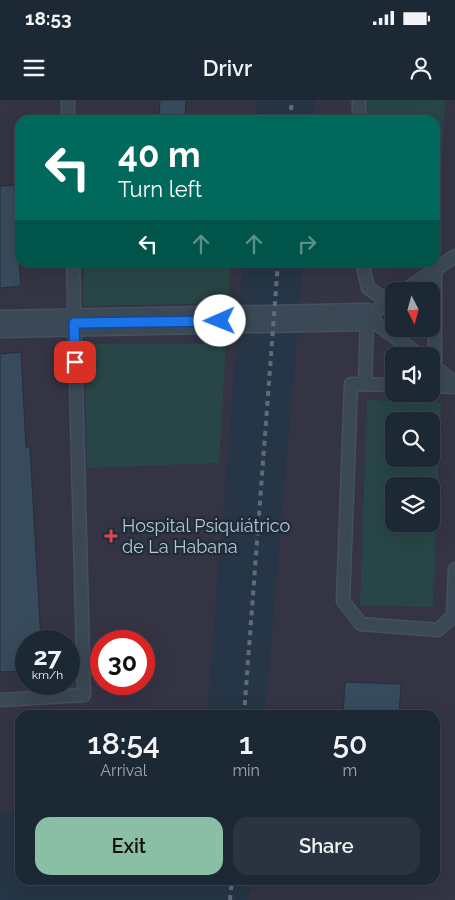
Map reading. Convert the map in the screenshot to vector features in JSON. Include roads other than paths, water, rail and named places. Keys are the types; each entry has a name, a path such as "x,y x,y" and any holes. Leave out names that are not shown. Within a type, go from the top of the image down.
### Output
{"street":[{"path":"0,324 367,318"}],"lane":[{"path":"68,100 68,115"},
{"path":"359,100 359,115"},
{"path":"440,266 455,256"},
{"path":"0,700 84,695 72,267"},
{"path":"363,267 368,288 385,297"},
{"path":"417,282 439,267"},
{"path":"433,347 435,270"},
{"path":"367,318 385,304"},
{"path":"367,318 408,347"},
{"path":"365,384 367,318"},
{"path":"440,371 455,383"},
{"path":"385,385 351,384 343,601 361,624 438,630 454,616 455,569"},
{"path":"440,386 455,387"}],"railway":[{"path":"290,115 292,100"},
{"path":"244,710 278,267"},
{"path":"230,900 232,885"}],"place":[{"name":"Hospital Psiquiátrico de La Habana","path":"111,536"}]}
